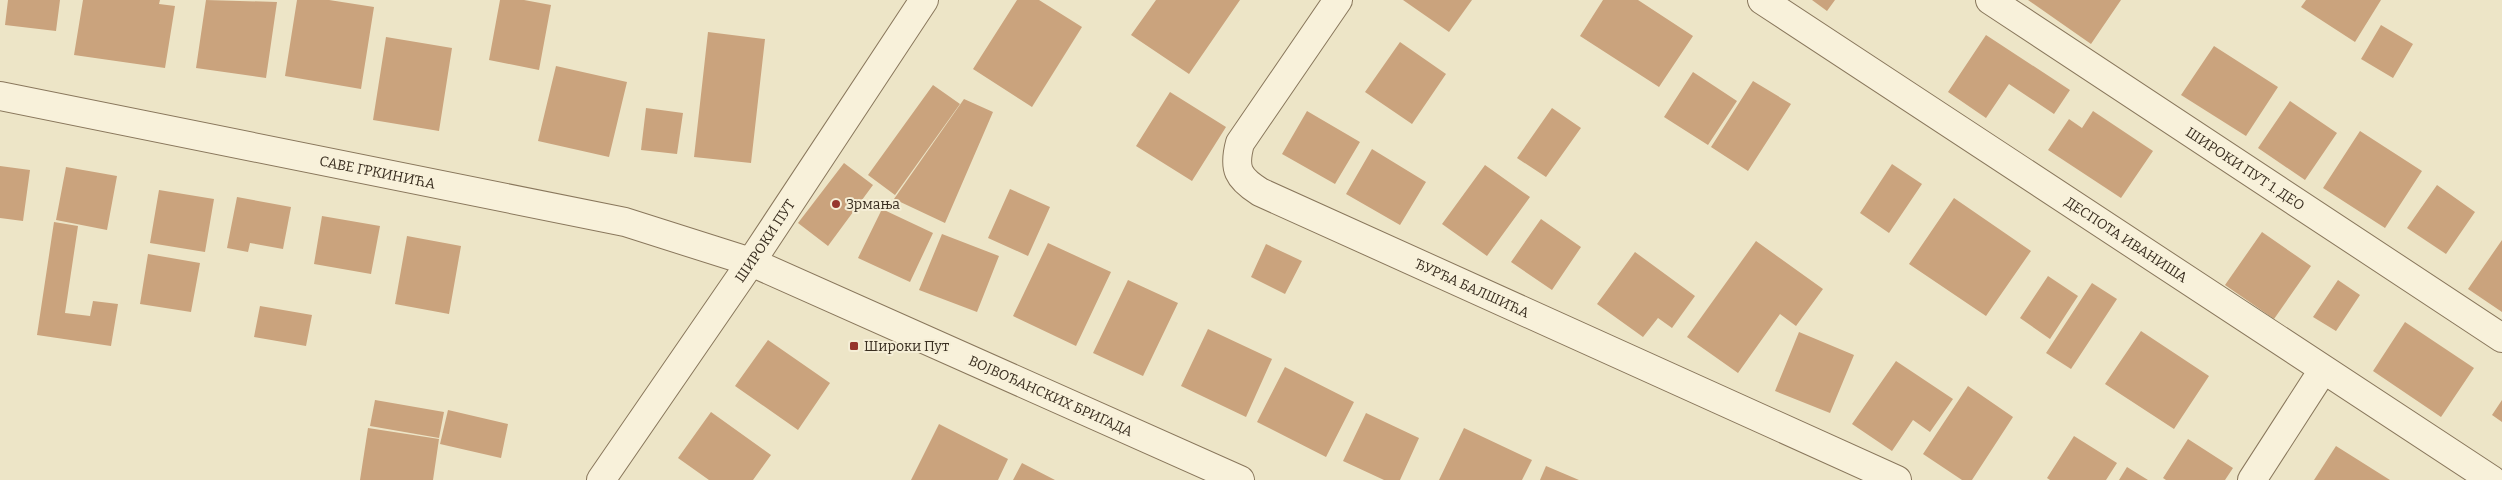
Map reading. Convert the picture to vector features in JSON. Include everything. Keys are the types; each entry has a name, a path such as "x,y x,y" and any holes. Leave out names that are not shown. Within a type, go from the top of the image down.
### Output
{"street":[{"name":"ШИРОКИ ПУТ","path":"601,480 751,262 924,0"},
{"name":"ЂУРЂА БАЛШИЋА","path":"1338,0 1240,143 1236,158 1237,169 1245,183 1260,192 1897,480"},
{"name":"ДЕСПОТА ИВАНИША","path":"1762,0 2492,480"},
{"name":"ШИРОКИ ПУТ 1. ДЕО","path":"1990,0 2502,338"},
{"name":"САВЕ ГРКИНИЋА","path":"0,96 625,222 751,262"},
{"name":"ВОЈВОЂАНСКИХ БРИГАДА","path":"751,262 1240,480"},
{"path":"2252,480 2323,370"}],"building":[{"path":"8,0 60,0 56,31 5,25"},
{"path":"83,0 160,0 159,4 175,6 165,68 74,55"},
{"path":"206,0 277,2 266,78 196,68"},
{"path":"297,0 329,0 374,7 361,89 285,76"},
{"path":"500,0 524,0 551,5 539,70 489,60"},
{"path":"1017,0 1039,0 1082,27 1032,107 973,69"},
{"path":"1156,0 1240,0 1189,74 1131,35"},
{"path":"1403,0 1472,0 1449,32"},
{"path":"1603,0 1638,0 1693,36 1659,87 1580,36"},
{"path":"1812,0 1835,0 1827,11"},
{"path":"2028,0 2121,0 2091,44"},
{"path":"2306,0 2381,0 2355,42 2301,7"},
{"path":"2381,25 2413,44 2393,78 2361,59"},
{"path":"708,32 765,39 751,163 694,157"},
{"path":"1986,35 2070,90 2054,114 2009,84 1986,118 1948,92"},
{"path":"386,37 452,48 439,131 373,120"},
{"path":"1400,42 1446,74 1412,124 1365,92"},
{"path":"2214,46 2278,87 2246,136 2181,95"},
{"path":"556,66 627,82 609,157 538,141"},
{"path":"1693,72 1737,101 1708,145 1664,117"},
{"path":"1753,81 1791,104 1748,171 1711,147"},
{"path":"933,85 960,104 895,195 868,175"},
{"path":"1170,92 1226,127 1192,181 1136,146"},
{"path":"964,99 993,112 945,223 894,199"},
{"path":"2290,101 2337,133 2305,180 2258,148"},
{"path":"646,108 683,113 677,154 641,150"},
{"path":"1552,108 1581,128 1546,177 1517,158"},
{"path":"1307,111 1360,142 1335,184 1282,154"},
{"path":"2093,111 2153,151 2121,198 2048,150 2069,119 2082,128"},
{"path":"2360,131 2422,171 2385,228 2323,188"},
{"path":"1372,149 1426,182 1400,225 1346,194"},
{"name":"Зрмања","path":"844,163 873,185 828,246 798,223"},
{"path":"1892,164 1922,184 1889,233 1860,213"},
{"path":"1485,165 1530,197 1487,256 1442,224"},
{"path":"0,166 30,170 23,221 0,218"},
{"path":"66,167 117,176 107,230 56,220"},
{"path":"2437,185 2475,212 2446,254 2407,228"},
{"path":"1010,189 1050,207 1028,256 988,238"},
{"path":"159,190 214,199 205,252 150,243"},
{"path":"237,197 291,207 283,249 250,243 248,252 227,248"},
{"path":"1954,198 2031,251 1986,316 1909,264"},
{"path":"882,209 933,233 910,282 858,258"},
{"path":"322,216 380,226 371,274 314,264"},
{"path":"1541,219 1581,247 1552,290 1511,262"},
{"path":"54,222 78,226 65,313 90,316 93,301 118,304 111,346 37,335"},
{"path":"2262,232 2311,266 2274,319 2225,285"},
{"path":"942,234 999,256 977,312 919,290"},
{"path":"407,236 461,246 449,314 395,304"},
{"path":"2502,240 2502,312 2468,289"},
{"path":"1756,241 1823,289 1796,326 1780,314 1738,373 1687,337"},
{"path":"1048,243 1111,272 1076,346 1013,316"},
{"path":"1266,244 1302,261 1285,294 1251,277"},
{"path":"1635,252 1695,296 1672,328 1658,318 1643,337 1597,304"},
{"path":"148,254 200,263 191,312 140,304"},
{"path":"2048,276 2078,296 2050,339 2020,318"},
{"path":"1128,280 1178,303 1143,376 1093,353"},
{"path":"2338,280 2360,295 2336,331 2313,317"},
{"path":"2092,283 2117,299 2071,369 2046,353"},
{"path":"260,306 312,315 306,346 254,337"},
{"path":"2405,322 2474,368 2441,417 2373,371"},
{"path":"1208,329 1272,359 1246,417 1181,386"},
{"path":"2141,331 2209,376 2174,429 2105,384"},
{"path":"1799,332 1854,355 1830,413 1775,391"},
{"path":"768,340 830,383 798,430 735,386"},
{"path":"1896,361 1953,399 1930,432 1913,420 1892,451 1852,424"},
{"path":"1285,367 1354,402 1326,457 1257,422"},
{"path":"1968,386 2013,417 1972,480 1962,480 1923,454"},
{"path":"375,400 444,412 439,438 370,426"},
{"path":"2502,400 2502,422 2492,415"},
{"path":"448,410 508,424 501,458 440,444"},
{"path":"711,412 771,455 753,480 709,480 678,458"},
{"path":"1366,413 1419,438 1400,480 1384,480 1343,461"},
{"path":"939,424 1008,459 998,480 911,480"},
{"path":"368,428 439,439 433,480 360,480"},
{"path":"1464,428 1532,460 1522,480 1439,480"},
{"path":"2074,436 2117,463 2106,480 2050,480 2047,478"},
{"path":"2188,439 2233,468 2225,480 2166,480 2163,478"},
{"path":"2336,446 2390,480 2314,480"},
{"path":"1022,463 1055,480 1013,480"},
{"path":"1546,466 1579,480 1540,480"},
{"path":"2127,467 2148,480 2119,480"}],"place":[{"name":"Зрмања","path":"836,204"},
{"name":"Широки Пут","path":"854,346"}]}
